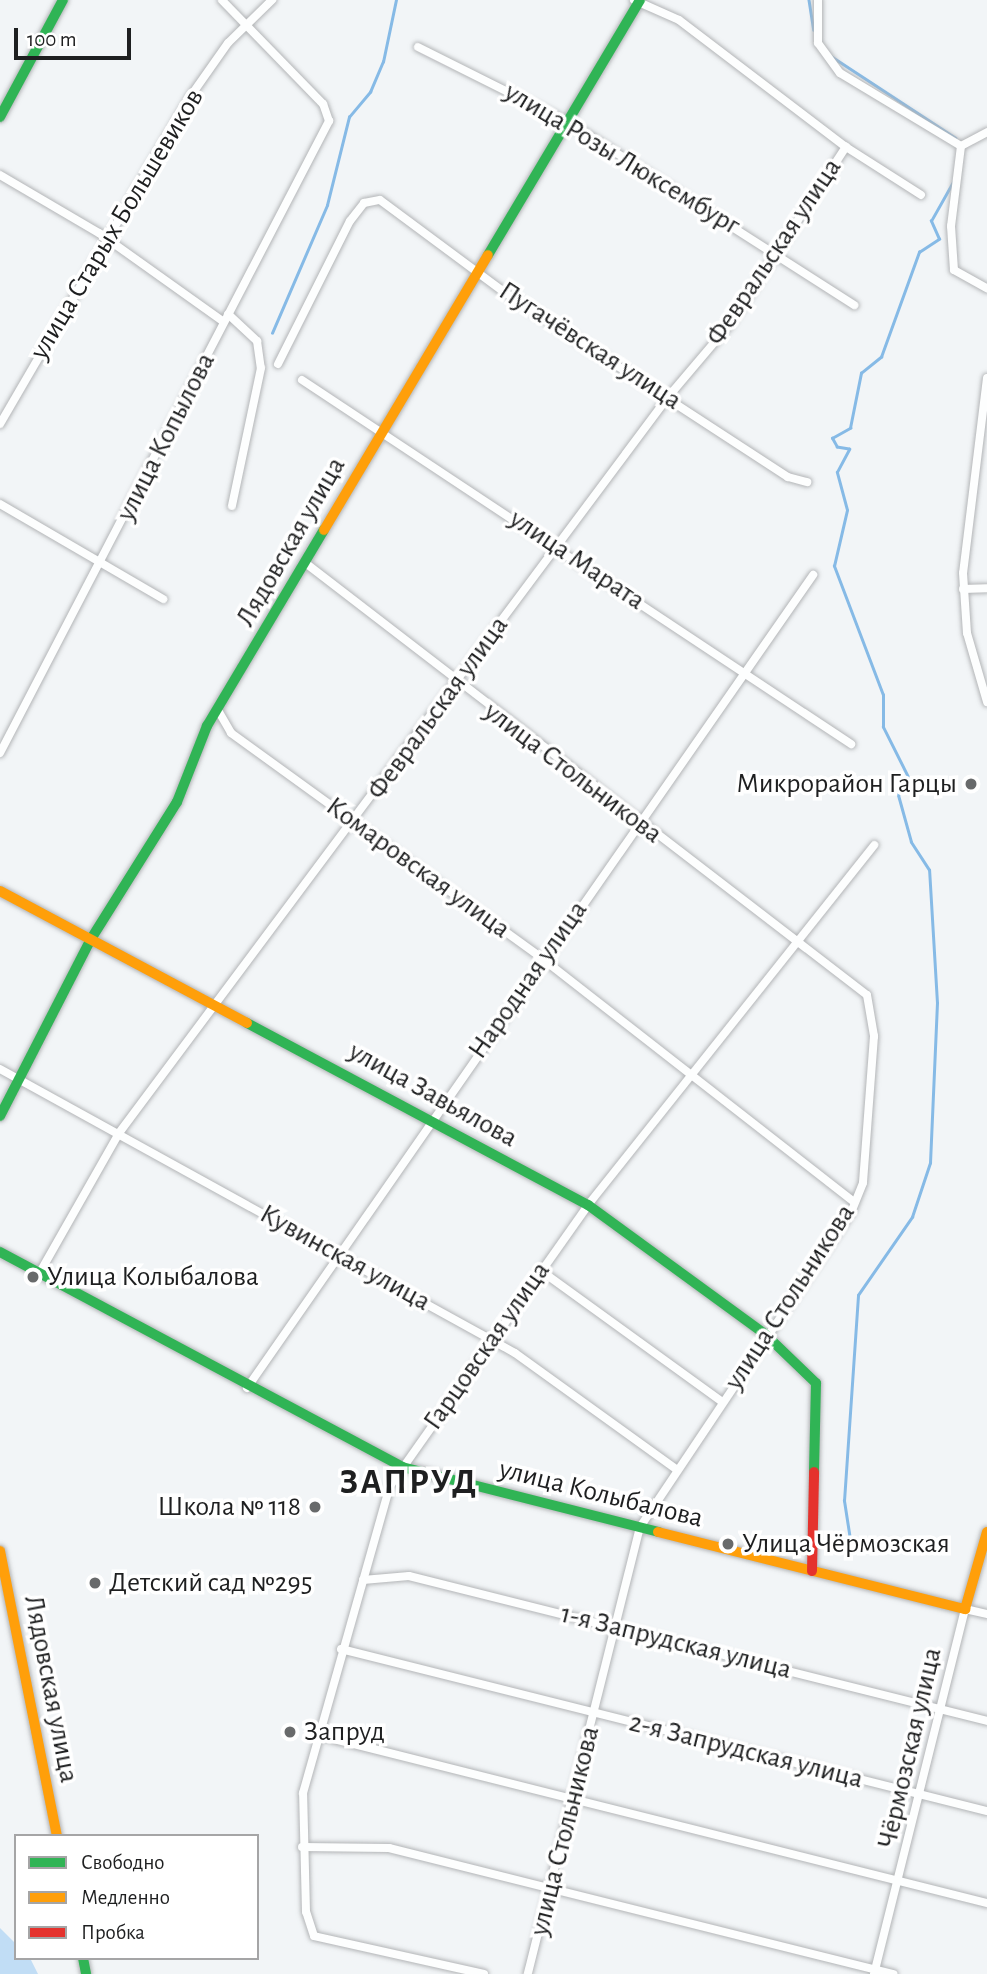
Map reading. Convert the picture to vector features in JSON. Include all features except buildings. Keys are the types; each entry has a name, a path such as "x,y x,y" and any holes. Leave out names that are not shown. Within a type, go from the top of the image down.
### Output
{"street":[{"path":"0,117 63,0"},
{"path":"222,0 245,25"},
{"name":"улица Старых Большевиков","path":"0,424 190,97 245,25 272,0"},
{"path":"818,0 818,43 840,73 961,146"},
{"path":"638,1 679,20 846,147 921,195"},
{"name":"Лядовская улица","path":"0,1116 91,939 177,802 219,712 308,565 381,429 480,273 638,1"},
{"name":"улица Копылова","path":"0,753 329,121 323,104 245,25"},
{"name":"улица Розы Люксембург","path":"418,47 568,122 778,254 854,306"},
{"path":"961,146 987,132"},
{"path":"961,146 951,226 954,270 987,288"},
{"name":"Февральская улица","path":"39,1274 119,1133 355,821 668,397 778,254 846,147"},
{"path":"0,174 226,318 257,341 261,368 232,506"},
{"name":"Пугачёвская улица","path":"278,364 350,221 364,203 380,200 480,273 789,477 807,482"},
{"path":"987,378 964,590 967,633 987,702"},
{"name":"улица Марата","path":"302,380 381,429 851,744"},
{"path":"0,504 163,599"},
{"name":"улица Стольникова","path":"308,565 456,684 867,995 874,1036 869,1124 854,1202 640,1527 528,1974"},
{"name":"Народная улица","path":"247,1389 338,1252 637,821 813,575"},
{"path":"964,590 987,589"},
{"name":"Комаровская улица","path":"219,712 232,733 543,958 854,1202"},
{"name":"Гарцовская улица","path":"484,1974 314,1936 306,1912 302,1847 303,1794 341,1649 390,1486 588,1205 874,845"},
{"name":"улица Завьялова","path":"0,891 432,1118 588,1205 765,1334 816,1383 812,1572"},
{"name":"Кувинская улица","path":"0,1069 338,1252 492,1341 676,1469"},
{"name":"улица Колыбалова","path":"0,1252 247,1389 402,1467 987,1614"},
{"path":"540,1270 722,1401"},
{"name":"Чёрмозская улица","path":"875,1971 902,1880 965,1609 987,1532"},
{"name":"Лядовская улица","path":"0,1551 57,1834"},
{"name":"1-я Запрудская улица","path":"363,1580 409,1576 987,1721"},
{"name":"2-я Запрудская улица","path":"341,1649 987,1811"},
{"path":"318,1735 987,1903"},
{"path":"302,1847 389,1848 549,1891 893,1974"}],"shaded area":[{"path":"0,1928 14,1942 14,1960 31,1960 38,1974 0,1974"}],"waterway":[{"path":"272,333 327,205 349,117 370,92 383,62 396,0"},
{"path":"809,0 814,30"},
{"path":"831,56 956,138"},
{"path":"851,1546 844,1501 858,1295 912,1217 930,1163 937,1003 929,870 911,842 898,795 909,779 883,727 883,695 834,566 847,510 837,472 849,449 837,447 832,438 850,428 861,373 881,357 919,252 939,239 931,221 953,182"}],"traffic: fast":[{"path":"0,117 63,0"},
{"path":"488,255 640,0"},
{"path":"0,1116 91,939 177,802 207,726 324,530"},
{"path":"247,1023 588,1205 765,1334 816,1383 814,1472"},
{"path":"0,1252 402,1467 658,1532"},
{"path":"83,1960 86,1974"}],"traffic: slow":[{"path":"324,530 488,255"},
{"path":"0,891 247,1023"},
{"path":"658,1532 965,1609 987,1532"},
{"path":"0,1551 57,1834"}],"traffic: jam":[{"path":"812,1571 814,1472"}],"place":[{"name":"Микрорайон Гарцы","path":"971,784"},
{"name":"Улица Колыбалова","path":"33,1277"},
{"name":"Школа № 118","path":"315,1507"},
{"name":"Улица Чёрмозская","path":"728,1544"},
{"name":"Детский сад №295","path":"95,1583"},
{"name":"Запруд","path":"290,1732"}],"district":[{"name":"ЗАПРУД","path":"409,1483"}]}
